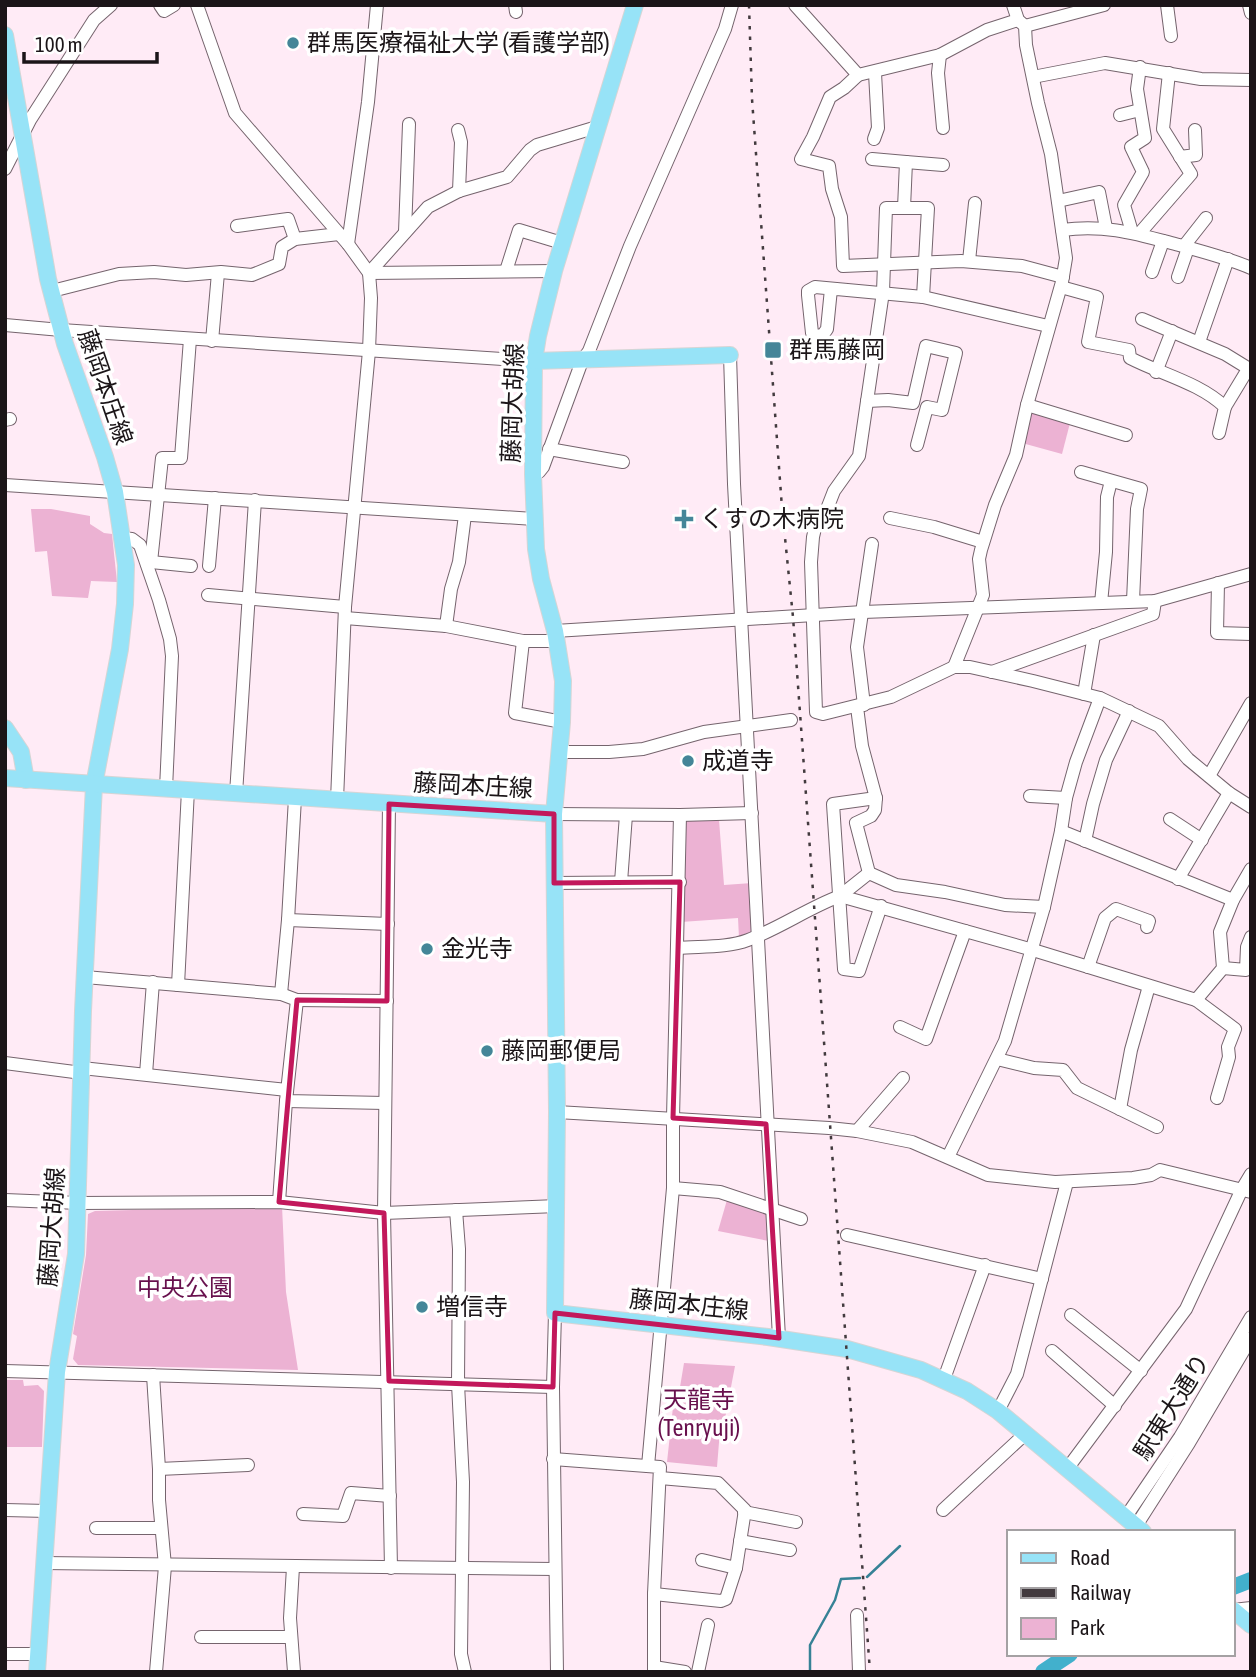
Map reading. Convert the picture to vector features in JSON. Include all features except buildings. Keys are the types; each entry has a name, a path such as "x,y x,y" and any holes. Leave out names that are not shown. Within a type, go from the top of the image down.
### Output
{"main road":[{"name":"藤岡大胡線","path":"554,814 563,681 556,636 538,566 533,474 534,361 554,271 635,5"},
{"name":"藤岡本庄線","path":"5,36 7,59 52,291 61,330 115,492 126,565 124,615 116,674 94,785 554,814 557,1112 555,1313 779,1338 878,1356 944,1379 998,1411 1135,1525"},
{"path":"534,361 730,355"},
{"path":"5,728 21,752 26,780"},
{"path":"5,778 94,785"},
{"name":"藤岡大胡線","path":"37,1672 57,1372 76,1254 94,785"},
{"path":"1235,1612 1251,1625"}],"street":[{"path":"5,169 30,120 94,20 111,5"},
{"path":"160,5 164,12 174,5"},
{"path":"197,5 235,113 344,239 369,273 369,351 345,612 337,800"},
{"path":"344,239 369,103 377,5"},
{"path":"533,474 543,467 582,361 589,351 630,246 725,29 732,5"},
{"path":"795,5 858,75"},
{"path":"954,667 983,595 979,559 983,542 1016,455 1066,258 1051,154 1022,23 1013,5"},
{"path":"1104,5 1064,11 987,30 940,55 858,75 830,97 801,159 829,166 832,189 841,217 843,266 969,261 1022,266 1097,298 1088,342 1129,350 1130,358 1214,396 1225,407"},
{"path":"1167,5 1171,36"},
{"path":"1249,5 1251,13"},
{"path":"940,55 938,73 943,128"},
{"path":"1033,77 1105,63 1201,79 1251,80"},
{"path":"1135,233 1124,205 1143,172 1131,147 1145,138 1137,89 1140,67"},
{"path":"874,139 878,128 875,73"},
{"path":"1135,233 1191,174 1163,130 1169,73"},
{"path":"1120,115 1140,110"},
{"path":"405,232 409,124"},
{"path":"369,273 428,208 459,191 508,177 537,145 597,127"},
{"path":"458,130 461,142 459,191"},
{"path":"1180,157 1196,155 1195,130"},
{"path":"872,159 943,165"},
{"path":"904,208 906,162"},
{"path":"1058,201 1099,192 1106,228"},
{"path":"969,261 975,203"},
{"path":"923,297 928,208 886,208 883,292 859,456 834,491 827,509 816,524 811,562 816,712 823,714 860,706 913,688 954,667 970,667 1100,698 1129,711 1159,726 1188,759 1251,807"},
{"path":"1178,277 1186,247 1206,218"},
{"path":"237,226 288,219 295,239"},
{"path":"1062,230 1084,227 1135,233 1228,258 1251,268"},
{"path":"506,271 519,229 562,243"},
{"path":"52,291 119,274 154,272 252,275 279,264 282,247 295,239 344,239"},
{"path":"1152,272 1163,241"},
{"path":"1199,342 1228,258"},
{"path":"369,273 554,271"},
{"path":"212,341 218,273"},
{"path":"831,289 923,297 1048,326"},
{"path":"1142,319 1225,354 1249,370 1225,407 1219,433"},
{"path":"5,325 534,361"},
{"path":"1156,372 1172,331"},
{"path":"149,563 160,494 162,458 181,458 190,339"},
{"path":"867,401 888,400 942,410 956,353 926,346 913,403"},
{"path":"730,355 734,484 760,934 766,1124 779,1338"},
{"path":"1027,405 1126,435"},
{"path":"916,445 927,407"},
{"path":"549,449 623,462"},
{"path":"1081,472 1141,489 1137,509 1133,601"},
{"path":"1101,603 1106,552 1107,497 1111,481"},
{"path":"5,485 534,519"},
{"path":"209,566 215,498"},
{"path":"236,794 255,500"},
{"path":"446,626 465,515"},
{"path":"890,518 934,527 983,542"},
{"path":"122,538 132,539 140,545 149,563 172,656 166,789"},
{"path":"869,873 856,823 871,816 875,810 876,798 862,746 857,648 872,544"},
{"path":"149,563 191,566"},
{"path":"208,595 250,598 446,626 523,641 742,619 1156,601 1251,574"},
{"path":"1218,583 1217,633 1251,634"},
{"path":"992,672 1153,614 1156,601"},
{"path":"1084,694 1094,635"},
{"path":"523,641 514,713 562,722"},
{"path":"948,1157 1005,1041 1044,908 1062,831 1066,798 1076,762 1100,698"},
{"path":"1209,776 1251,703"},
{"path":"1085,841 1106,760 1129,711"},
{"path":"559,752 643,749 704,732 790,720"},
{"path":"178,985 188,790"},
{"path":"1178,879 1230,793"},
{"path":"1030,796 1066,798"},
{"path":"281,995 295,798"},
{"path":"876,798 833,804 844,969 859,971 881,906"},
{"path":"389,804 384,1213 391,1568"},
{"path":"554,814 680,816 752,813"},
{"path":"621,882 626,815"},
{"path":"648,1466 663,1324 673,1188 680,816"},
{"path":"1170,819 1202,840"},
{"path":"1062,831 1233,900"},
{"path":"1196,1000 1223,968 1220,932 1233,900 1251,869"},
{"path":"678,948 747,941 789,922 814,906 841,896 869,873"},
{"path":"869,873 896,885 1005,905 1044,908"},
{"path":"554,883 680,882"},
{"path":"841,896 1033,950 1196,1000 1235,1029 1217,1098"},
{"path":"1088,967 1105,918 1116,909 1149,921 1147,927"},
{"path":"288,920 388,924"},
{"path":"900,1027 926,1039 965,931"},
{"path":"1223,968 1246,970 1247,947 1251,937"},
{"path":"85,977 281,995 297,1000 387,1001"},
{"path":"146,1074 153,982"},
{"path":"1120,1109 1131,1050 1149,986"},
{"path":"279,1202 297,1000"},
{"path":"997,1059 1034,1068 1063,1070 1077,1088 1157,1127"},
{"path":"5,1063 146,1074 287,1096 384,1103"},
{"path":"857,1131 903,1078"},
{"path":"557,1112 857,1131 912,1142 988,1175 1067,1182 1133,1178 1151,1175 1160,1170 1246,1190"},
{"path":"1067,1469 1186,1309 1246,1190 1251,1174"},
{"path":"998,1411 1017,1374 1067,1182"},
{"path":"673,1188 720,1192 801,1219"},
{"path":"5,1200 79,1203 279,1202 384,1213 557,1206"},
{"path":"456,1210 459,1250 458,1384 463,1482 461,1654 465,1672"},
{"path":"847,1235 1042,1279"},
{"path":"944,1379 985,1265"},
{"path":"555,1313 553,1458 557,1672"},
{"path":"1071,1315 1140,1371"},
{"name":"駅東大通り","path":"1135,1525 1180,1437 1251,1317"},
{"name":"駅東大通り","path":"1135,1525 1189,1443 1251,1338"},
{"path":"1052,1351 1115,1405"},
{"path":"5,1371 553,1387"},
{"path":"153,1375 165,1566 156,1672"},
{"path":"943,1510 1025,1434"},
{"path":"553,1458 660,1467 654,1594 654,1669 685,1672"},
{"path":"159,1469 248,1465"},
{"path":"654,1594 720,1601 726,1599 731,1591 736,1568 744,1512 739,1502 718,1483 660,1478"},
{"path":"303,1514 342,1516 351,1493 390,1496"},
{"path":"5,1510 47,1511"},
{"path":"744,1512 796,1522"},
{"path":"96,1528 161,1528"},
{"path":"740,1541 790,1550"},
{"path":"702,1560 736,1568"},
{"path":"43,1563 555,1569"},
{"path":"293,1567 291,1636 294,1672"},
{"path":"857,1615 859,1672"},
{"path":"698,1672 708,1625"},
{"path":"201,1637 291,1636"},
{"path":"5,1654 38,1654"}],"highlighted area":[{"path":"389,804 554,814 554,883 680,882 673,1118 766,1124 779,1338 555,1313 553,1387 389,1381 384,1213 279,1202 297,1000 387,1001"}],"green space":[{"path":"1033,411 1070,423 1062,454 1022,443 1029,413"},
{"path":"31,509 51,509 90,516 90,524 104,533 112,534 117,582 91,581 88,598 52,596 47,551 35,552"},
{"path":"719,820 724,885 752,883 756,932 739,938 738,918 681,922 682,821"},
{"path":"727,1200 768,1213 769,1241 718,1231"},
{"name":"中央公園","path":"282,1206 286,1292 298,1370 78,1365 73,1359 77,1336 73,1334 86,1255 88,1214 95,1211"},
{"name":"天龍寺 (Tenryuji)","path":"684,1363 735,1366 723,1429 720,1430 717,1467 667,1462 674,1398 678,1399"},
{"path":"5,1380 23,1380 24,1386 38,1385 44,1391 42,1447 5,1447"}],"waterway":[{"path":"867,1577 900,1546"},
{"path":"810,1672 810,1645 835,1600 841,1579 860,1578"},
{"path":"1235,1586 1251,1580"},
{"path":"1043,1672 1067,1656"}],"railway":[{"path":"749,5 752,99 782,508 793,617 870,1672"}],"place":[{"name":"群馬医療福祉大学 (看護学部)","path":"293,43"},
{"name":"群馬藤岡","path":"773,350"},
{"name":"くすの木病院","path":"684,519"},
{"name":"成道寺","path":"688,761"},
{"name":"金光寺","path":"427,949"},
{"name":"藤岡郵便局","path":"487,1051"},
{"name":"増信寺","path":"422,1307"}]}
